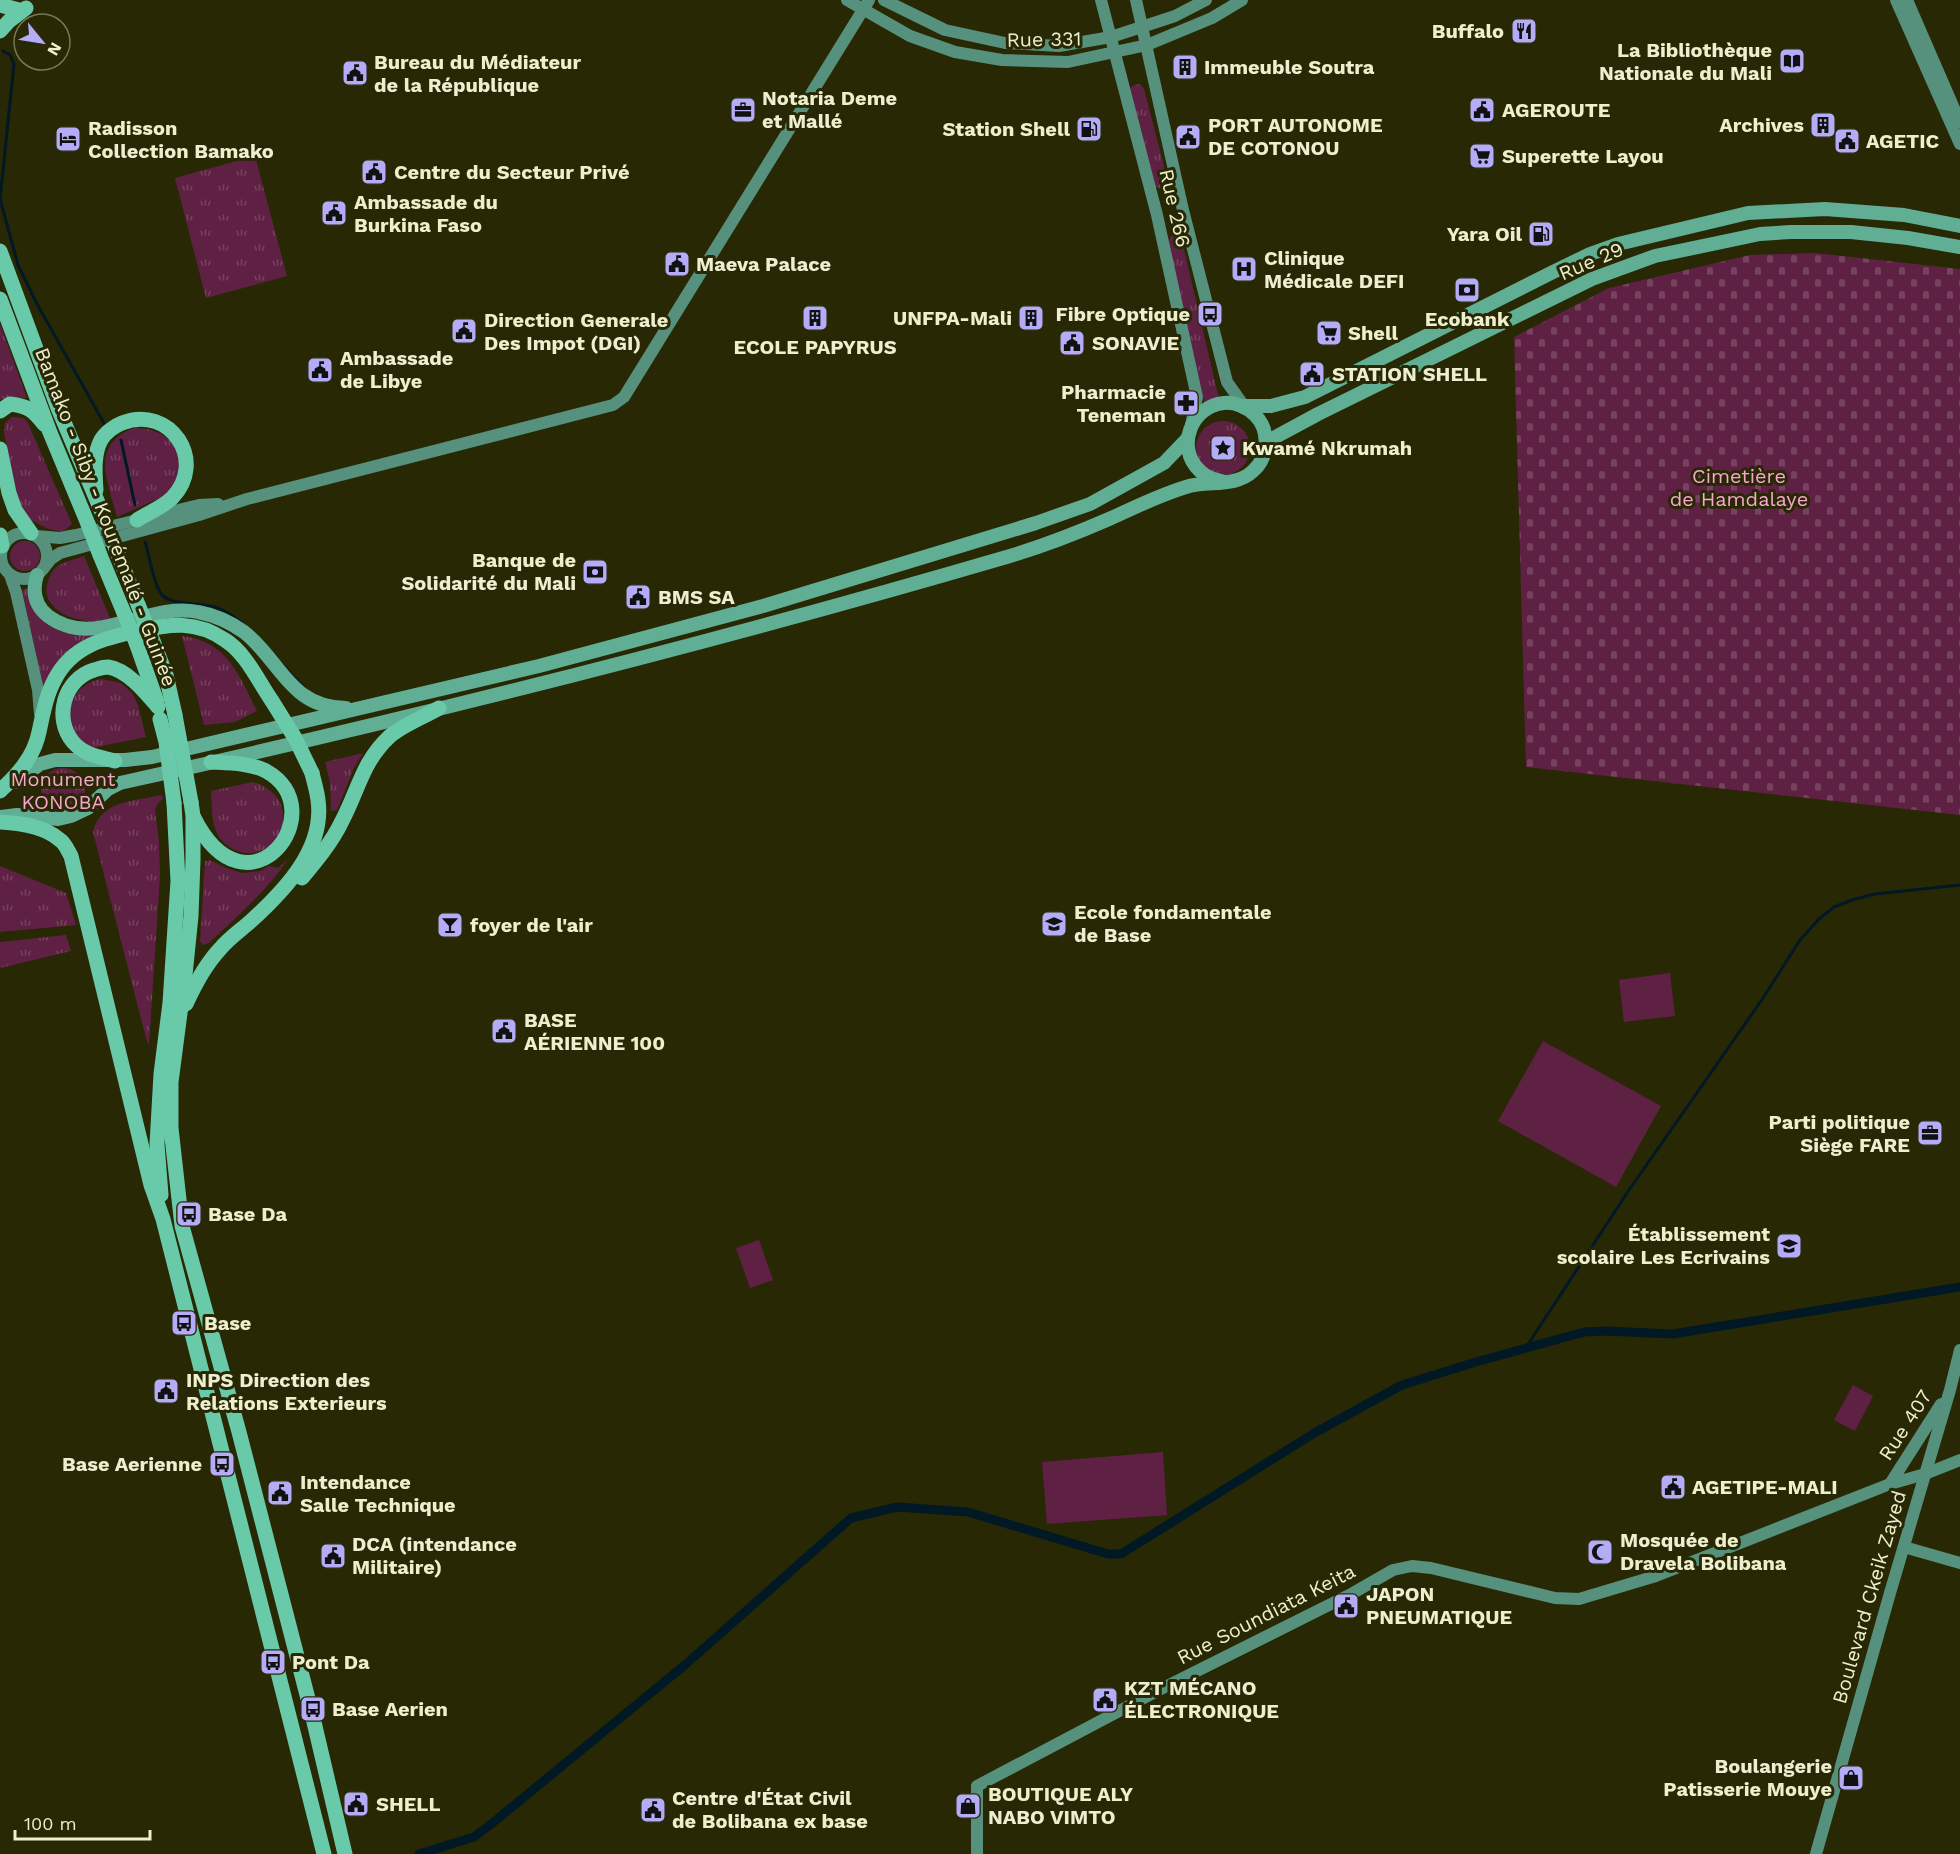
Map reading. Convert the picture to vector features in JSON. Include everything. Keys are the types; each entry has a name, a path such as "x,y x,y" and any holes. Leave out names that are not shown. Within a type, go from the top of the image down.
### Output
{"highway":[{"path":"0,5 22,9 0,31"},
{"name":"Bamako - Siby - Kourémalé - Guinée","path":"0,251 25,321 166,675 166,741 174,803 178,881 177,919 161,1074 157,1144 163,1219"},
{"name":"Bamako - Siby - Kourémalé - Guinée","path":"0,299 49,430 165,714 192,809 191,916 171,1082 171,1128 182,1226 239,1432 314,1722 345,1854"},
{"path":"0,411 10,404 24,405 34,412 49,430"},
{"path":"96,502 95,465 102,439 112,428 129,420 141,418 157,421 171,429 181,442 187,457 184,478 180,489 171,499 137,520"},
{"path":"0,449 15,510 33,534"},
{"path":"0,791 18,774 28,760 34,748 55,679 66,662 78,652 90,644 109,637 170,625 198,627 227,641 238,651 295,738 312,773 318,802 316,829 310,849 291,879 271,902"},
{"path":"115,760 93,756 82,750 73,742 66,730 62,717 63,703 66,694 78,678 86,673 108,667 126,675 165,714"},
{"path":"178,1025 204,968 220,948 271,902 300,880 324,853 344,818 359,779 373,755 393,734 439,708"},
{"path":"192,809 211,846 234,861 248,863 264,859 280,847 290,828 292,814 288,794 279,781 265,771 247,765 212,762"},
{"path":"0,822 24,824 50,834 62,840 71,856 151,1185 163,1219 324,1854"}],"main road":[{"name":"Rue 331","path":"847,0 865,5 910,36 955,52 1011,61 1068,62 1147,45 1212,18 1242,0"},
{"name":"Rue 331","path":"884,0 945,30 1005,43 1059,46 1111,37 1175,16 1206,0"},
{"name":"Rue 266","path":"1101,0 1157,215 1197,398 1189,433"},
{"name":"Rue 266","path":"1136,0 1183,210 1227,382 1244,406"},
{"path":"1896,0 1960,144"},
{"path":"1906,0 1960,122"},
{"path":"10,575 20,579 31,578 40,572 51,558 60,553 199,515 234,502 613,405 624,397 865,5"},
{"path":"0,791 40,764 55,760 115,760 152,757 366,708 539,666 763,606 1036,524 1090,504 1164,463 1189,433 1203,410 1212,405 1233,403 1244,406 1271,406 1305,397 1551,273 1590,254 1618,244 1748,213 1771,210 1826,208 1904,215 1960,226"},
{"name":"Rue 29","path":"1266,442 1592,279 1655,256 1760,234 1791,232 1851,232 1908,238 1960,247"},
{"path":"0,817 17,815 58,819 88,808 108,789 120,783 670,651 1021,553 1104,521 1169,492 1194,484 1240,479 1254,471 1263,458 1266,442 1265,431 1253,412 1244,406"},
{"path":"1189,433 1189,455 1197,469 1210,478 1225,482"},
{"path":"40,729 38,690 16,592 10,575 1,563 1,541 14,534 25,532 60,538 199,505 234,502"},
{"path":"33,534 46,548 47,559 33,586 34,597 44,613 58,623 70,628 92,629 175,611 196,611 218,618 245,633 295,688 318,704 335,708 366,708"},
{"name":"Boulevard Ckeik Zayed","path":"1816,1854 1960,1350"},
{"name":"Rue 407","path":"1555,1598 1579,1599 1656,1576 1890,1484 1950,1390"},
{"path":"1890,1484 1960,1460"},
{"path":"1904,1547 1960,1563"},
{"name":"Rue Soundiata Keita","path":"977,1854 977,1786 1159,1690 1353,1593 1393,1570 1412,1566 1431,1568 1555,1598"}],"green space":[{"path":"1137,84 1144,89 1168,182 1163,189 1155,187 1130,90"},
{"path":"255,156 287,276 206,298 175,178"},
{"path":"1176,235 1182,241 1219,399 1204,402 1168,242 1171,236"},
{"name":"Cimetière de Hamdalaye","path":"1815,253 1960,269 1960,815 1526,767 1514,337 1609,288 1750,255"},
{"path":"0,324 27,398 12,396 0,400"},
{"path":"12,417 23,418 27,421 72,524 65,530 48,529 29,519 19,506 4,433 5,423"},
{"path":"1218,421 1228,421 1242,429 1248,438 1250,448 1248,458 1242,467 1228,475 1218,475 1201,463 1196,453 1196,443 1208,426"},
{"path":"134,428 152,430 168,439 178,452 179,471 169,494 117,517 107,478 106,454 111,444 120,435"},
{"path":"25,541 35,546 40,556 35,566 25,571 15,566 10,556 15,546"},
{"path":"84,556 110,618 100,621 77,619 66,615 50,602 47,592 48,581 53,570 61,564"},
{"path":"29,588 40,616 56,629 73,634 109,633 44,690 22,590"},
{"path":"182,636 197,639 221,652 237,673 257,711 235,722 204,725"},
{"path":"101,679 121,683 132,693 138,705 146,737 92,748 80,741 73,732 69,713 71,703 82,688"},
{"path":"363,753 354,768 337,810 331,811 330,782 325,762"},
{"name":"Monument KONOBA","path":"63,768 79,774 85,790 79,806 63,812 47,806 41,790 47,774"},
{"path":"253,782 270,790 280,802 283,815 282,828 275,840 265,849 253,853 238,851 223,842 215,828 211,791"},
{"path":"162,795 163,799 155,810 160,876 149,1045 93,832 97,821 111,808 131,801"},
{"path":"288,859 251,903 209,943 203,945 200,941 205,861 210,860 242,873 260,871 269,866 278,868"},
{"path":"0,866 66,893 76,925 0,932"},
{"path":"66,935 71,951 0,968 0,942"},
{"path":"1670,973 1675,1016 1624,1022 1619,980"},
{"path":"1543,1041 1661,1106 1616,1187 1498,1121"},
{"path":"759,1240 773,1280 750,1288 736,1248"},
{"path":"1853,1385 1873,1396 1855,1431 1834,1420"},
{"path":"1163,1452 1167,1515 1047,1524 1042,1462"}],"waterway":[{"path":"0,199 14,64 10,55 3,51"},
{"path":"0,199 18,265 37,304 105,425"},
{"path":"121,440 135,505"},
{"path":"145,542 155,581 164,597 178,602 212,606 242,623"},
{"path":"280,662 304,688"},
{"path":"1525,1349 1629,1190 1761,1001 1800,940 1819,919 1834,907 1875,894 1960,885"},
{"path":"419,1854 474,1837 495,1821 686,1664 851,1518 897,1507 968,1512 1108,1554 1121,1554 1316,1432 1402,1385 1584,1332 1673,1334 1960,1287"}],"place":[{"name":"Buffalo","path":"1524,31"},
{"name":"La Bibliothèque Nationale du Mali","path":"1792,61"},
{"name":"Immeuble Soutra","path":"1185,67"},
{"name":"Bureau du Médiateur de la République","path":"355,73"},
{"name":"Notaria Deme et Mallé","path":"743,110"},
{"name":"AGEROUTE","path":"1482,110"},
{"name":"Archives","path":"1823,125"},
{"name":"Station Shell","path":"1089,129"},
{"name":"PORT AUTONOME DE COTONOU","path":"1188,137"},
{"name":"Radisson Collection Bamako","path":"68,139"},
{"name":"AGETIC","path":"1847,141"},
{"name":"Superette Layou","path":"1482,156"},
{"name":"Centre du Secteur Privé","path":"374,172"},
{"name":"Ambassade du Burkina Faso","path":"334,213"},
{"name":"Yara Oil","path":"1541,234"},
{"name":"Maeva Palace","path":"677,264"},
{"name":"Clinique Médicale DEFI","path":"1244,269"},
{"name":"Ecobank","path":"1467,290"},
{"name":"Fibre Optique","path":"1210,314"},
{"name":"ECOLE PAPYRUS","path":"815,318"},
{"name":"UNFPA-Mali","path":"1031,318"},
{"name":"Direction Generale Des Impot (DGI)","path":"464,331"},
{"name":"Shell","path":"1329,333"},
{"name":"SONAVIE","path":"1072,343"},
{"name":"Ambassade de Libye","path":"320,370"},
{"name":"STATION SHELL","path":"1312,374"},
{"name":"Pharmacie Teneman","path":"1186,403"},
{"name":"Kwamé Nkrumah","path":"1223,448"},
{"name":"Banque de Solidarité du Mali","path":"595,572"},
{"name":"BMS SA","path":"638,597"},
{"name":"Ecole fondamentale de Base","path":"1054,924"},
{"name":"foyer de l'air","path":"450,925"},
{"name":"BASE AÉRIENNE 100","path":"504,1031"},
{"name":"Parti politique Siège FARE","path":"1930,1133"},
{"name":"Base Da","path":"189,1214"},
{"name":"Établissement scolaire Les Ecrivains","path":"1789,1246"},
{"name":"Base","path":"184,1323"},
{"name":"INPS Direction des Relations Exterieurs","path":"166,1391"},
{"name":"Base Aerienne","path":"222,1464"},
{"name":"AGETIPE-MALI","path":"1673,1487"},
{"name":"Intendance Salle Technique","path":"280,1493"},
{"name":"Mosquée de Dravela Bolibana","path":"1600,1552"},
{"name":"DCA (intendance Militaire)","path":"333,1556"},
{"name":"JAPON PNEUMATIQUE","path":"1346,1606"},
{"name":"Pont Da","path":"273,1662"},
{"name":"KZT MÉCANO ÉLECTRONIQUE","path":"1105,1700"},
{"name":"Base Aerien","path":"313,1709"},
{"name":"Boulangerie Patisserie Mouye","path":"1851,1778"},
{"name":"SHELL","path":"356,1804"},
{"name":"BOUTIQUE ALY NABO VIMTO","path":"968,1806"},
{"name":"Centre d'État Civil de Bolibana ex base","path":"653,1810"}]}
